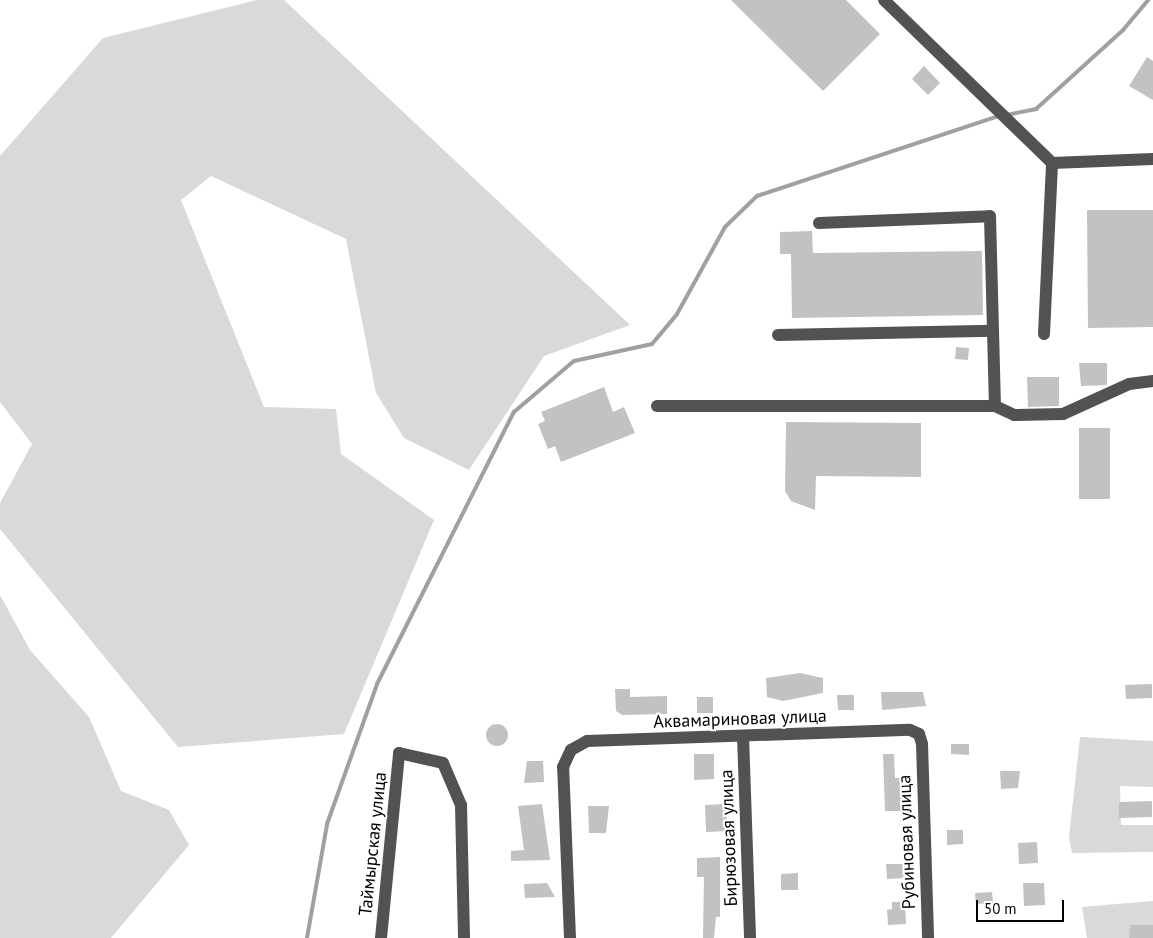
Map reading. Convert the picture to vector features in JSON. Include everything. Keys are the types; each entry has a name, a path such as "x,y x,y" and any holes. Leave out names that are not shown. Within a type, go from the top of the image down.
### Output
{"street":[{"path":"884,0 1052,163 1153,159"},
{"path":"1044,334 1052,163"},
{"path":"819,223 990,216 995,406"},
{"path":"778,336 993,331"},
{"path":"657,406 995,406 1014,416 1063,414 1129,384 1153,381"},
{"name":"Аквамариновая улица","path":"570,938 563,767 571,750 587,741 910,730 919,734 922,744"},
{"name":"Бирюзовая улица","path":"743,736 750,938"},
{"name":"Рубиновая улица","path":"922,744 928,938"},
{"name":"Таймырская улица","path":"381,938 399,752 443,763 461,805 464,938"}],"shaded area":[{"path":"257,0 284,0 630,325 544,356 469,470 404,438 376,393 346,239 211,176 181,200 264,407 336,409 341,454 434,520 344,734 178,747 0,529 0,503 32,444 0,402 0,156 103,38"},
{"path":"0,595 30,650 89,717 121,791 169,810 189,845 111,938 0,938"},
{"path":"1080,737 1153,741 1153,787 1120,786 1121,825 1153,825 1153,852 1072,853 1069,838"},
{"path":"1153,901 1153,938 1087,938 1082,907"}],"building":[{"path":"731,0 846,0 880,34 823,91"},
{"path":"1147,57 1153,61 1153,100 1129,86"},
{"path":"924,66 940,83 928,95 912,79"},
{"path":"1087,210 1153,210 1153,327 1088,328"},
{"path":"812,231 813,253 982,251 983,315 792,318 791,254 780,254 780,232"},
{"path":"956,347 969,348 968,360 955,359"},
{"path":"1079,363 1107,363 1107,385 1081,386"},
{"path":"1027,377 1059,377 1059,406 1028,407"},
{"path":"604,387 613,412 624,407 635,433 561,462 555,446 548,449 538,424 545,421 541,412"},
{"path":"786,422 921,423 921,477 816,476 815,510 791,501 785,491"},
{"path":"1079,428 1110,428 1110,499 1079,499"},
{"path":"800,673 823,678 823,693 783,701 767,697 766,678"},
{"path":"1152,684 1152,698 1126,699 1125,685"},
{"path":"615,689 630,689 630,697 667,696 667,714 622,715 616,711"},
{"path":"881,692 923,692 926,706 882,710"},
{"path":"837,695 854,695 854,710 838,710"},
{"path":"697,697 713,697 713,713 697,713"},
{"path":"493,724 501,724 508,731 508,739 501,746 493,746 486,739 486,731"},
{"path":"951,744 969,744 969,755 951,754"},
{"path":"694,754 714,754 714,779 694,780"},
{"path":"883,754 894,754 895,778 901,778 904,785 904,811 885,811"},
{"path":"527,761 543,761 544,782 524,783"},
{"path":"1000,771 1020,771 1018,788 1001,789"},
{"path":"1152,801 1152,817 1119,818 1119,802"},
{"path":"542,804 550,860 511,861 511,851 524,850 518,806"},
{"path":"726,804 727,831 706,832 705,805"},
{"path":"588,806 609,806 606,833 589,833"},
{"path":"947,830 963,830 963,844 947,845"},
{"path":"1037,842 1038,863 1019,864 1018,843"},
{"path":"720,857 720,917 716,917 714,938 703,938 704,877 697,877 697,858"},
{"path":"886,864 906,864 906,878 887,879"},
{"path":"798,873 798,890 781,890 781,874"},
{"path":"547,883 555,897 525,898 524,884"},
{"path":"1023,883 1044,883 1045,905 1024,906"},
{"path":"992,892 993,903 976,904 975,893"},
{"path":"892,902 905,902 906,924 888,925 887,910 892,909"},
{"path":"1130,925 1153,925 1153,938 1129,938"}],"waterway":[{"path":"1006,115 1036,109 1123,30 1148,0"},
{"path":"307,938 327,824 377,684 514,412 574,361 652,344 677,314 725,227 757,196 999,116"}]}
